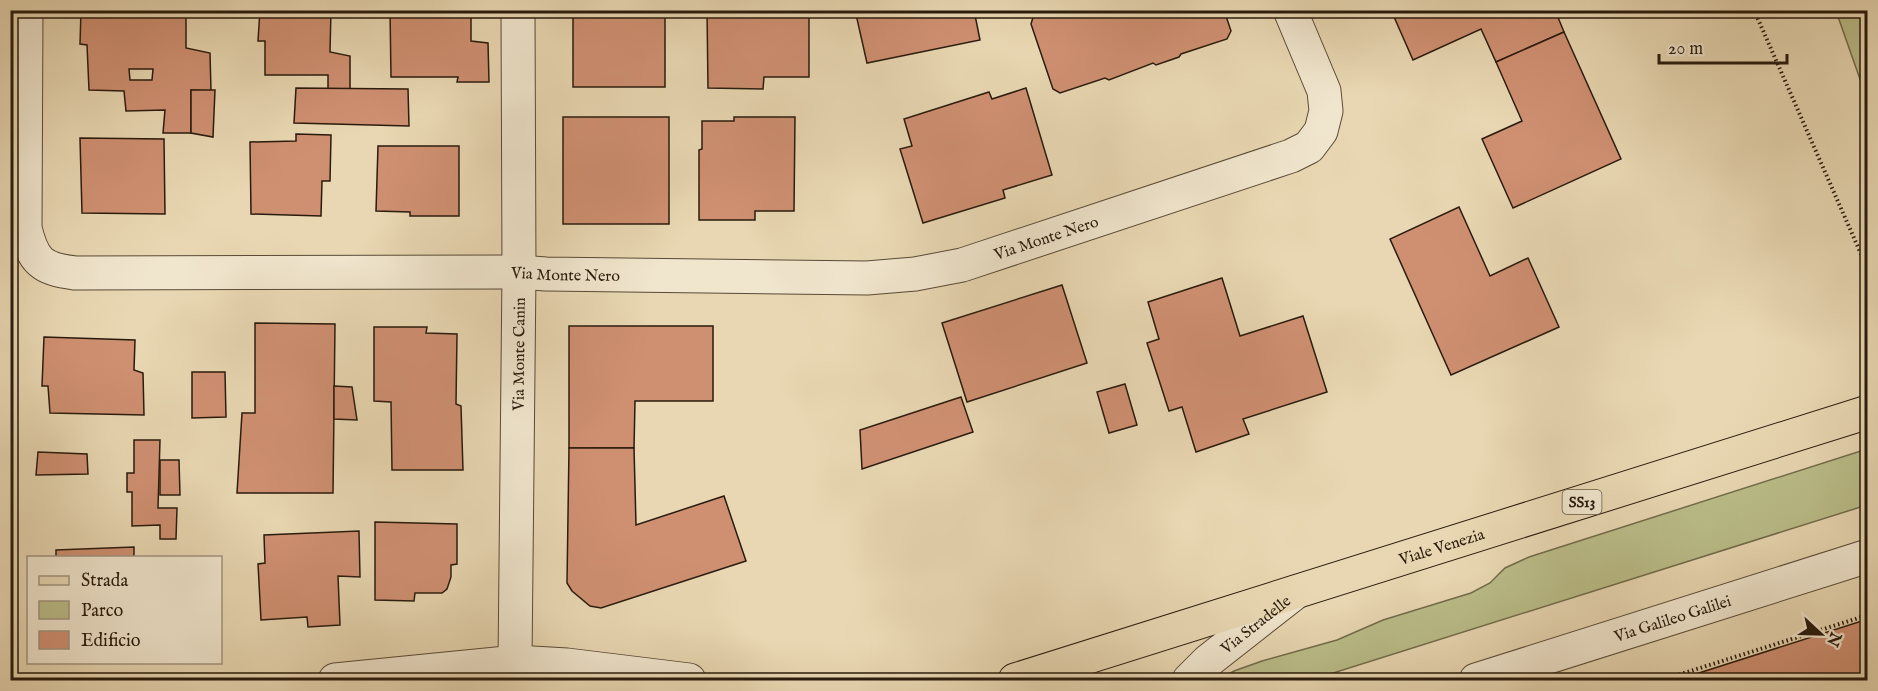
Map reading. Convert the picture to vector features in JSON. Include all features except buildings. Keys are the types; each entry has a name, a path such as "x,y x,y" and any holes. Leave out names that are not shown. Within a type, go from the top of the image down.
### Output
{"main road":[{"name":"Viale Venezia","path":"1015,681 1868,412"}],"street":[{"name":"Via Monte Nero","path":"26,10 25,228 30,249 41,263 57,271 75,273 519,272 867,278 915,274 962,265 1291,156 1309,147 1321,131 1326,111 1324,91 1290,10"},
{"name":"Via Monte Canin","path":"515,663 519,272 518,10"},
{"name":"Via Galileo Galilei","path":"1476,681 1868,556"},
{"name":"Via Stradelle","path":"1189,681 1208,661 1296,592"},
{"path":"335,681 515,663 567,665 689,681"}],"path":[{"path":"1754,10 1868,270"},
{"path":"1662,681 1868,615"}],"green space":[{"path":"1836,11 1867,11 1867,99"},
{"path":"1867,449 1867,505 1311,680 1218,680 1234,671 1262,661 1337,640 1383,620 1471,593 1490,583 1505,568 1529,557"}]}
